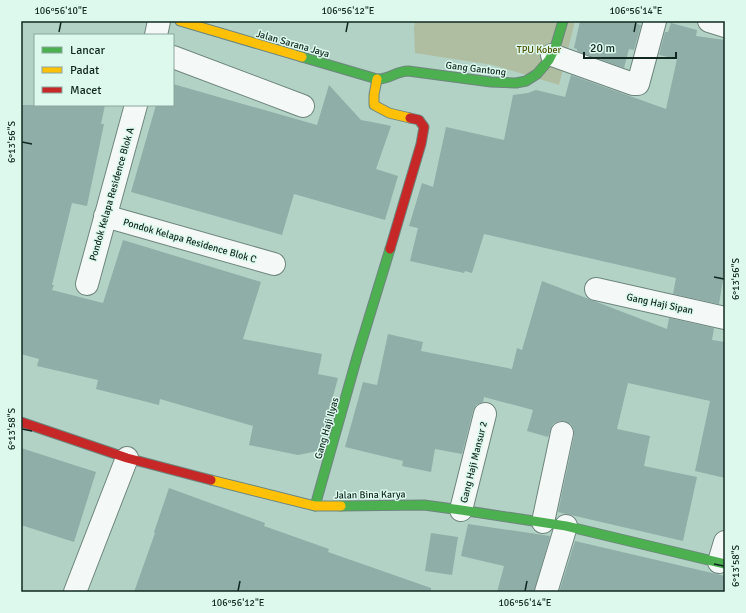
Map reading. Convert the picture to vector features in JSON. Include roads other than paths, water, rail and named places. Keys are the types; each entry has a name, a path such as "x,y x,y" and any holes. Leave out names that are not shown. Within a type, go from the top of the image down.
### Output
{"street":[{"path":"156,34 160,21"},
{"name":"Jalan Sarana Jaya","path":"180,21 377,79"},
{"name":"Gang Gantong","path":"377,79 383,80 405,71 442,74 508,84 526,81 533,78 552,55 562,21"},
{"path":"552,55 633,84 638,84 655,21"},
{"path":"709,21 725,26"},
{"path":"174,57 303,106"},
{"name":"Gang Haji Ilyas","path":"315,506 357,357 421,144 424,127 420,120 385,111 374,104 377,79"},
{"name":"Pondok Kelapa Residence Blok A","path":"87,284 136,106"},
{"name":"Pondok Kelapa Residence Blok C","path":"105,216 274,264"},
{"name":"Gang Haji Sipan","path":"596,289 725,318"},
{"name":"Gang Haji Mansur 2","path":"461,510 485,414"},
{"name":"Jalan Bina Karya","path":"21,422 127,458 315,506 424,505 543,522 723,556"},
{"path":"543,522 562,433"},
{"path":"75,592 127,458"},
{"path":"546,592 566,526"}],"park label":[{"name":"TPU Kober","path":"539,49"}]}
